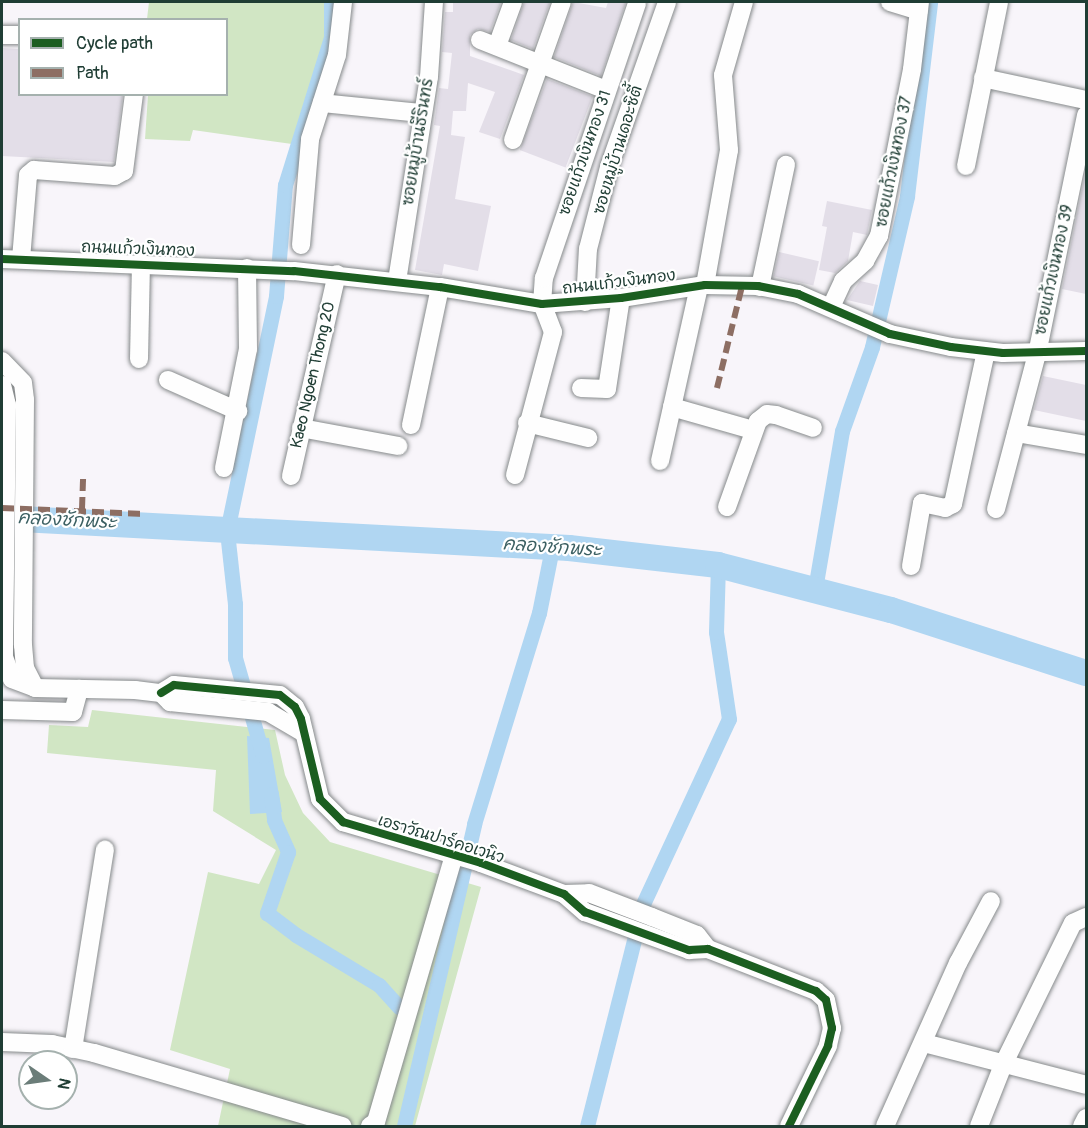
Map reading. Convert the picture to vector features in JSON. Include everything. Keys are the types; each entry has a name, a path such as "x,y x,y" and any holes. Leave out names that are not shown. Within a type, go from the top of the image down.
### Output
{"street":[{"path":"301,245 304,179 310,139 337,54 343,2"},
{"name":"ซอยหมู่บ้านธีรินทร์","path":"397,281 421,114 429,78 434,2"},
{"path":"513,2 489,43 606,90"},
{"path":"513,140 562,2"},
{"name":"ซอยหมู่บ้านเดอะซิตี้","path":"585,302 588,249 609,167 667,2"},
{"path":"660,461 702,285 729,150 723,75 744,2"},
{"path":"890,2 919,6"},
{"path":"966,166 999,2"},
{"name":"ซอยแก้วเงินทอง 31","path":"542,304 547,268 637,3"},
{"name":"ซอยแก้วเงินทอง 37","path":"831,307 843,281 869,255 879,236 912,69 919,6"},
{"path":"2,35 18,35"},
{"path":"983,78 1086,100"},
{"path":"21,259 28,175 34,170 115,176 124,171 135,96"},
{"path":"322,103 421,114"},
{"name":"ซอยแก้วเงินทอง 39","path":"996,509 1037,354 1086,115"},
{"path":"760,286 786,165"},
{"name":"ถนนแก้วเงินทอง","path":"2,259 254,268 337,274 440,287 542,304 621,298 702,285 760,286 798,294 890,334 986,352 1037,354 1086,351"},
{"path":"139,359 141,263"},
{"path":"224,468 238,411 248,349 254,268"},
{"name":"Kaeo Ngoen Thong 20","path":"291,476 337,274"},
{"path":"411,425 440,287"},
{"path":"581,388 607,389 621,298"},
{"path":"515,475 526,423 554,332 542,304"},
{"path":"911,566 922,503 945,508 953,504 986,352"},
{"path":"2,361 23,383 25,400 16,668"},
{"path":"168,380 238,411"},
{"path":"2,385 7,405 4,657 35,688 79,689 73,712 2,710"},
{"path":"672,407 753,430"},
{"path":"727,507 753,430 766,414 813,428"},
{"path":"526,423 588,438"},
{"path":"301,428 398,446"},
{"path":"1016,433 1086,445"},
{"name":"เอราวัณปาร์คอเวนิว","path":"79,689 161,693 170,702 180,694 280,695 304,733 320,799 333,814 380,835 481,863 564,894 585,912 698,945 807,984 826,1000 832,1028 828,1046 789,1126"},
{"path":"73,1048 105,850"},
{"path":"370,1126 379,1111 455,855"},
{"name":"เอราวัณปาร์คอเวนิว","path":"564,894 589,893 698,945"},
{"path":"885,1126 958,963 992,901"},
{"path":"979,1126 1003,1065 1072,923 1086,916"},
{"path":"2,1042 73,1048 342,1126"},
{"path":"924,1043 1086,1085"},
{"path":"1082,1126 1086,1118"}],"green space":[{"path":"149,2 325,2 325,36 292,144 193,130 190,141 145,139 148,96 228,96 228,18 147,18"},
{"path":"92,710 275,730 285,775 303,813 330,842 481,887 415,1126 218,1126 230,1069 170,1050 208,872 259,884 276,850 213,811 216,770 47,753 49,725 88,727"}],"water":[{"path":"247,736 269,738 282,812 250,814"}],"building":[{"path":"453,2 501,2 490,32 478,29 470,35 470,56 524,75 500,139 479,132 495,92 468,83 466,111 453,111 451,135 465,137 455,199 491,206 478,271 444,264 442,275 415,270 440,126 434,125 439,88 448,89 452,53 442,52 445,12 453,12"},
{"path":"524,2 550,2 533,49 511,40"},
{"path":"573,2 606,8 608,2 626,2 601,76 554,57"},
{"path":"2,48 18,49 18,96 123,96 114,162 2,156"},
{"path":"547,79 593,97 566,168 520,150"},
{"path":"1086,169 1086,294 1062,289"},
{"path":"827,201 872,210 867,235 853,232 848,261 835,273 819,270 827,227 822,226"},
{"path":"779,252 819,261 813,286 773,276"},
{"path":"860,281 878,285 873,306 847,300"},
{"path":"1043,376 1086,385 1086,421 1034,410"}],"waterway":[{"path":"263,756 235,658 235,604 227,531 276,296 285,185 331,37 331,2"},
{"path":"815,589 842,431 872,347 907,196 930,2"},
{"name":"คลองชักพระ","path":"2,518 569,548 718,565 891,610 1086,673"},
{"path":"404,1126 474,824 539,613 552,548"},
{"path":"587,1126 643,904 729,719 716,632 718,565"},
{"path":"271,794 274,820 288,852 267,913 296,935 379,985 399,1007"}],"marked path":[{"path":"717,388 742,286"},
{"path":"82,509 83,478"},
{"path":"2,508 144,514"}],"cycle path":[{"path":"2,259 294,271 440,287 542,304 621,298 705,285 758,286 798,294 890,334 951,347 1003,353 1086,351"},
{"path":"161,693 174,685 280,695 295,707 301,719 320,799 343,822 481,863 564,894 585,912 689,950 708,949 816,991 826,1000 832,1028 828,1046 789,1126"}]}
